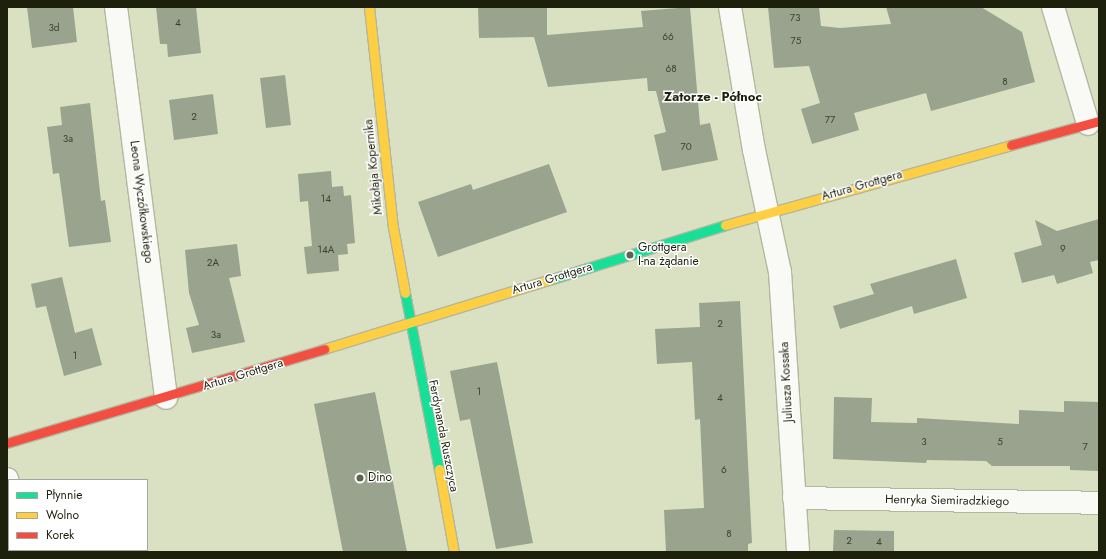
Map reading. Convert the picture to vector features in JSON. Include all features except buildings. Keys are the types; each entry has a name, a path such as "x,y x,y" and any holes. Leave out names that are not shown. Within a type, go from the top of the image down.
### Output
{"street":[{"name":"Leona Wyczółkowskiego","path":"116,7 166,398"},
{"name":"Mikołaja Kopernika","path":"369,7 393,227 409,324"},
{"name":"Juliusza Kossaka","path":"730,7 754,150 769,213 780,272 798,552"},
{"path":"1053,7 1093,122"},
{"name":"Artura Grottgera","path":"7,443 166,398 769,213 1093,122"},
{"name":"Ferdynanda Ruszczyca","path":"409,324 454,552"},
{"name":"Henryka Siemiradzkiego","path":"794,498 1099,503"}],"green space":[{"path":"7,479 8,551 27,552 7,552"}],"traffic: fast":[{"path":"552,279 725,225"},
{"path":"405,293 439,469"}],"traffic: slow":[{"path":"369,7 393,227 405,293"},
{"path":"725,225 1011,145"},
{"path":"324,349 552,279"},
{"path":"439,469 454,552"}],"traffic: jam":[{"path":"1011,145 1099,121"},
{"path":"7,443 324,349"}],"place":[{"name":"Grottgera I-na żądanie","path":"630,255"},
{"name":"Dino","path":"360,478"}],"district":[{"name":"Zatorze - Północ","path":"713,97"}]}
